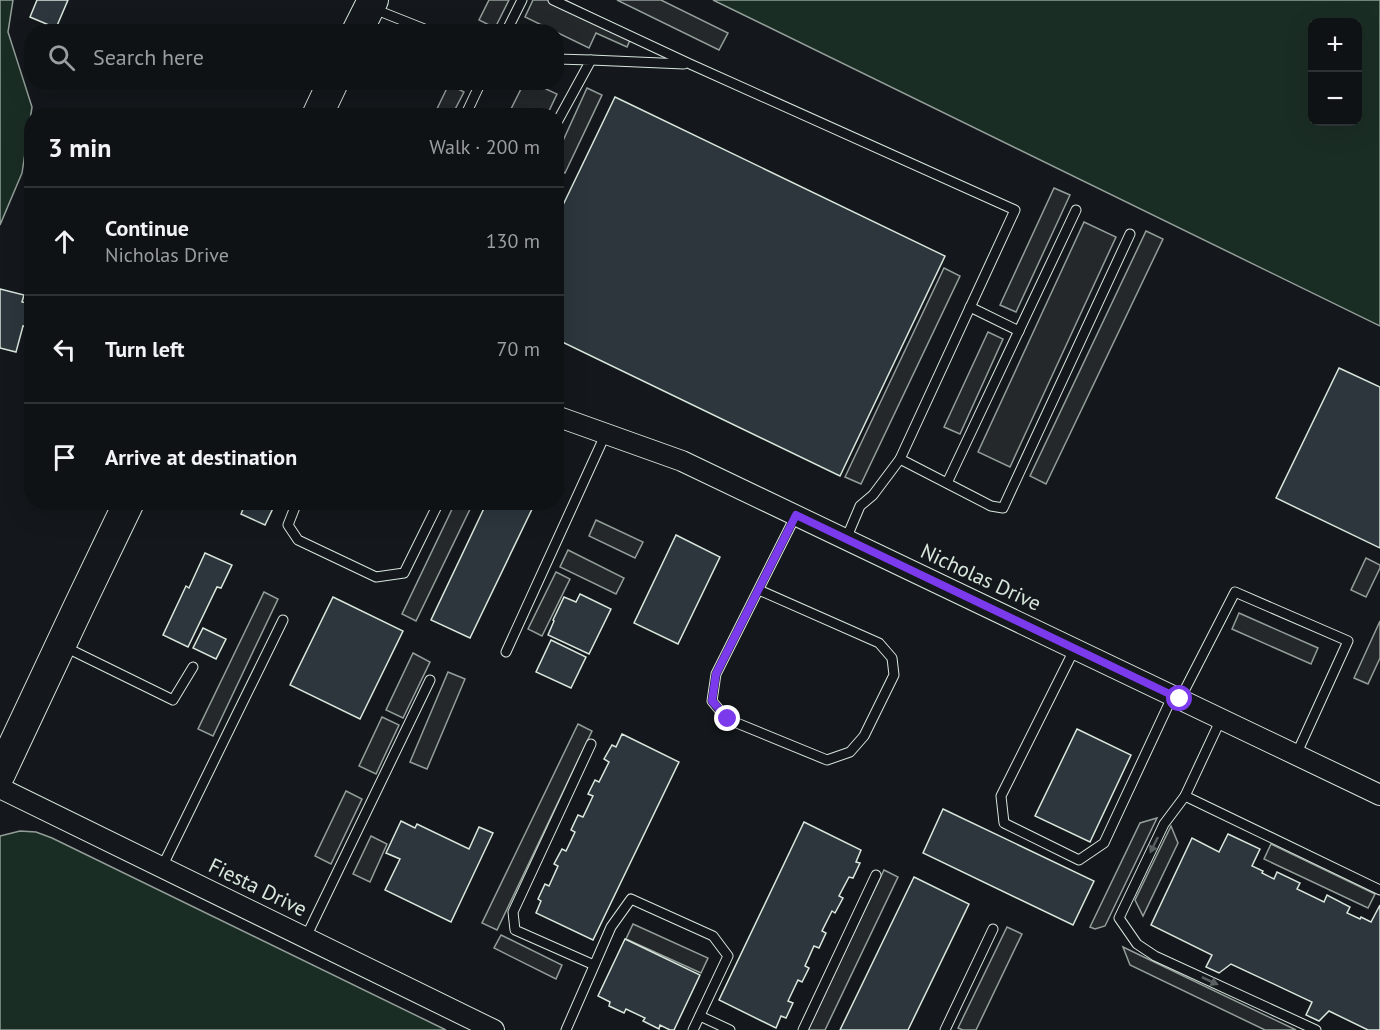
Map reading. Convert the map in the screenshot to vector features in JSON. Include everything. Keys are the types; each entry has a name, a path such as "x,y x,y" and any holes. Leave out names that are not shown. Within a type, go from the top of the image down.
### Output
{"main road":[{"path":"321,108 329,90"},
{"path":"0,774 125,510"}],"street":[{"name":"Nicholas Drive","path":"564,419 682,461 1380,795"},
{"name":"Fiesta Drive","path":"0,788 494,1030"}],"lane":[{"path":"510,24 522,0"},
{"path":"553,0 1016,210 900,459 873,495 860,506 846,539"},
{"path":"366,13 404,24"},
{"path":"564,59 690,64"},
{"path":"564,109 591,60"},
{"path":"469,108 476,90"},
{"path":"947,483 1076,210"},
{"path":"900,459 991,506 1003,508 1130,234"},
{"path":"970,307 1019,330"},
{"path":"506,652 606,433"},
{"path":"294,510 288,525 298,540 376,577 405,573 435,510"},
{"path":"759,590 879,643 892,657 894,675 864,736 850,753 827,760 728,719 712,701 716,674 796,515"},
{"path":"1075,648 1001,796 1004,823 1079,860 1104,843 1176,697 1235,592 1348,641 1296,755"},
{"path":"162,867 283,620"},
{"path":"60,645 173,700 193,667"},
{"path":"306,938 430,680"},
{"path":"1221,719 1185,796 1164,824 1119,918 1137,944 1155,956 1316,1030"},
{"path":"591,744 513,912 515,930 594,965"},
{"path":"1185,796 1380,890"},
{"path":"803,1030 876,875"},
{"path":"566,1030 611,927 631,900 713,936 728,956 693,1030"},
{"path":"945,1030 993,929"},
{"path":"700,1016 730,1030"}],"green space":[{"path":"0,0 13,0 8,32 24,82 24,90 27,90 32,107 24,108 22,173 0,225"},
{"path":"713,0 1380,0 1380,326"},
{"path":"20,831 36,832 52,838 446,1030 0,1030 0,836"}],"shaded area":[{"path":"489,0 509,0 497,24 487,24 479,20"},
{"path":"533,0 565,0 633,33 627,47 596,33 589,48 564,36 564,24 539,24 525,17"},
{"path":"617,0 661,0 728,33 719,50"},
{"path":"587,88 602,95 565,173 564,139"},
{"path":"446,90 464,92 456,108 437,108"},
{"path":"520,90 548,90 557,94 550,108 512,108"},
{"path":"1054,188 1070,195 1016,312 1000,305"},
{"path":"1084,222 1116,237 1010,467 978,452"},
{"path":"1146,231 1163,239 1046,484 1030,476"},
{"path":"944,268 960,276 861,484 845,477"},
{"path":"988,332 1003,339 960,434 944,427"},
{"path":"452,510 470,510 416,621 402,614"},
{"path":"596,520 643,542 635,558 589,536"},
{"path":"568,550 624,578 616,594 560,567"},
{"path":"1366,558 1380,565 1380,568 1366,597 1351,590"},
{"path":"556,572 570,579 542,636 528,629"},
{"path":"264,592 278,599 213,736 198,729"},
{"path":"1239,613 1318,648 1311,664 1232,629"},
{"path":"1380,621 1380,658 1368,684 1354,678"},
{"path":"413,653 430,662 403,718 386,710"},
{"path":"448,672 465,679 427,769 410,762"},
{"path":"382,717 399,725 376,774 359,766"},
{"path":"578,724 592,731 497,930 482,923"},
{"path":"346,791 362,799 331,864 315,856"},
{"path":"1157,818 1105,926 1095,929 1090,927 1140,823"},
{"path":"1171,826 1178,843 1143,916 1135,900"},
{"path":"371,836 387,844 370,882 353,874"},
{"path":"1271,844 1375,894 1368,908 1264,859"},
{"path":"884,870 898,877 825,1030 807,1030"},
{"path":"633,924 708,958 701,973 626,939"},
{"path":"1007,927 1022,934 976,1030 958,1028"},
{"path":"501,935 562,965 556,979 494,948"},
{"path":"1123,947 1296,1030 1265,1030 1130,965"}],"building":[{"path":"37,0 68,0 58,24 47,24 30,17"},
{"path":"615,97 945,256 840,476 564,343 564,203"},
{"path":"0,289 24,295 22,302 24,302 24,326 16,352 0,348"},
{"path":"1339,368 1380,387 1380,548 1276,498"},
{"path":"243,510 272,510 265,525 241,514"},
{"path":"483,510 532,510 470,638 431,620"},
{"path":"676,535 720,557 678,644 634,623"},
{"path":"205,553 232,565 221,588 217,587 188,647 163,635 186,586 189,588"},
{"path":"580,594 611,609 589,654 548,635 564,597 576,602"},
{"path":"333,597 403,631 360,719 290,685"},
{"path":"203,628 226,639 216,659 193,648"},
{"path":"551,640 586,657 571,688 536,672"},
{"path":"1077,729 1131,755 1090,842 1035,816"},
{"path":"622,734 679,762 593,940 536,913 541,901 538,899 545,884 549,886 558,866 554,864 562,849 566,851 575,832 571,830 578,815 583,817 593,796 588,794 595,780 599,782 609,762 604,759 612,745 616,747"},
{"path":"943,809 1094,881 1073,925 923,853"},
{"path":"401,821 415,828 417,824 469,849 479,827 493,833 451,922 385,890 400,859 386,853"},
{"path":"804,822 861,850 856,862 860,863 853,878 849,877 839,896 843,898 835,913 832,911 822,931 826,933 819,948 814,946 805,966 809,968 802,982 798,980 788,1001 793,1003 786,1018 781,1016 776,1028 719,1000"},
{"path":"1228,834 1260,849 1252,866 1274,879 1277,872 1300,883 1297,889 1324,902 1327,895 1350,907 1347,913 1371,922 1380,905 1380,1030 1368,1030 1329,1011 1319,1021 1306,1015 1312,1002 1231,964 1219,973 1206,967 1212,955 1151,925 1192,838 1219,852"},
{"path":"914,877 969,904 908,1030 840,1030"},
{"path":"625,939 700,975 674,1030 660,1025 659,1029 643,1021 645,1018 626,1009 624,1013 609,1006 610,1002 598,996"}],"route":[{"path":"728,719 712,701 716,674 796,515 1180,699"}]}
